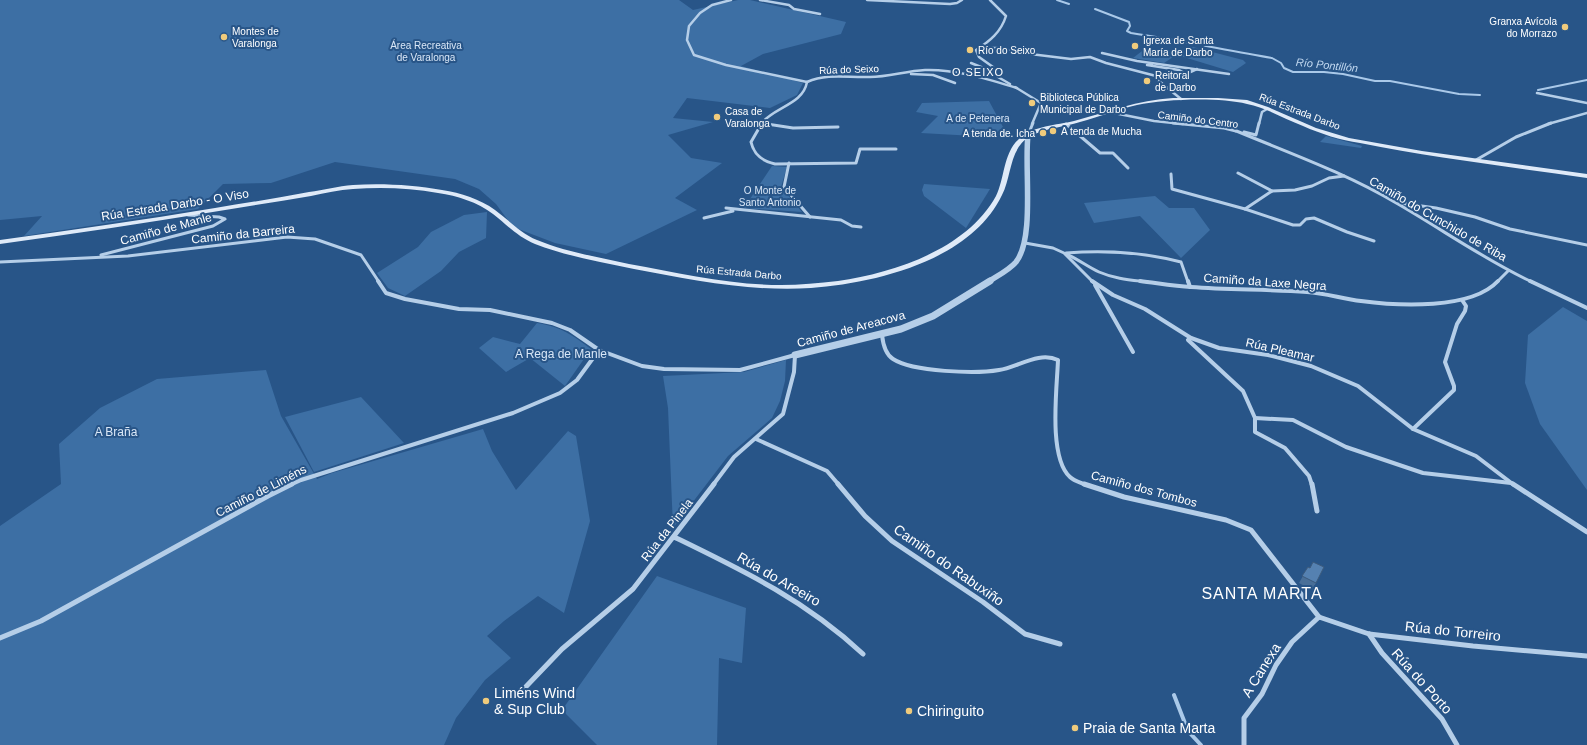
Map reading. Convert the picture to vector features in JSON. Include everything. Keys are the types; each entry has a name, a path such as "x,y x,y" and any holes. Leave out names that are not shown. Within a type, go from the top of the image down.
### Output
{"main road":[{"name":"Rúa Estrada Darbo","path":"352,187 398,188 452,194 489,208 516,232 535,241 568,252 694,279 782,287 825,284 884,273 915,263 950,247 967,235 984,218 998,198 1005,182 1015,145 1020,139 1036,132 1148,102 1181,100 1236,100 1267,109 1313,128 1347,139 1386,147 1587,176"},
{"name":"Rúa Estrada Darbo - O Viso","path":"0,242 184,215 352,187"}],"street":[{"path":"731,0 712,5 700,13 689,26 687,40 694,55 726,65 807,82 806,88 800,97 766,117 751,142 752,148 765,162 775,164 856,163 860,149 896,149"},
{"path":"760,0 789,5 794,9 820,14"},
{"path":"867,0 950,4 957,3 962,0"},
{"path":"990,0 1006,16 1003,27 995,37 976,50 978,57 993,67 998,77 1041,103 1028,135"},
{"path":"980,48 1002,48 1013,52 1071,59 1090,57 1106,63 1160,77 1186,74 1197,69"},
{"path":"1102,54 1118,58 1229,74"},
{"path":"971,63 996,73"},
{"path":"1165,65 1147,64 1148,66 1154,68 1180,70 1186,74"},
{"name":"Rúa do Seixo","path":"807,82 813,78 824,76 870,77 929,70 947,70 984,77 1017,88"},
{"name":"Rúa do Seixo","path":"893,75 933,76 955,83"},
{"path":"1160,77 1159,81 1181,100"},
{"path":"1537,93 1587,103"},
{"name":"Camiño do Centro","path":"1109,112 1154,121 1224,128 1256,134 1262,112 1267,109"},
{"path":"1476,160 1518,135 1557,120 1587,113"},
{"path":"761,124 794,128 838,127"},
{"path":"1066,124 1100,153 1113,153 1128,168"},
{"path":"1031,126 1036,132"},
{"name":"Camiño do Cunchido de Riba","path":"1234,130 1345,176 1397,203 1508,270 1587,308"},
{"name":"Camiño de Areacova","path":"599,350 642,366 688,370 740,370 795,355 882,335 932,316 986,284 1015,263 1021,253 1025,243 1028,181 1026,153 1028,135"},
{"path":"789,163 784,187 810,217"},
{"path":"1238,173 1272,191 1295,190 1312,186 1329,178 1345,176"},
{"path":"1171,174 1172,189 1245,209 1293,225 1300,225 1306,219 1314,218 1347,232 1374,241"},
{"path":"1245,209 1272,191"},
{"path":"1397,203 1436,208 1475,217 1510,229 1587,245"},
{"path":"726,208 841,220 852,226 860,227"},
{"path":"704,218 737,210"},
{"name":"Camiño de Manle","path":"93,258 220,224 225,219 219,217 184,215"},
{"name":"Camiño da Barreira","path":"0,262 128,256 287,237 315,239 361,255 386,293 405,299 458,309 490,310 552,324 570,330 599,350"},
{"name":"Rúa Pleamar","path":"1025,243 1052,248 1064,253 1095,284 1113,295 1145,309 1191,338 1219,348 1268,355 1311,366 1358,386 1413,429 1476,456 1511,483 1587,532"},
{"path":"1064,253 1084,250 1115,251 1170,258 1181,262 1190,287"},
{"name":"Camiño da Laxe Negra","path":"1064,253 1079,259 1095,270 1111,277 1190,287 1308,292 1361,301 1402,304 1430,304 1471,298 1491,288 1508,270"},
{"path":"1095,284 1132,352"},
{"path":"1413,429 1454,390 1454,386 1445,362 1457,324 1466,312 1466,306 1462,300"},
{"path":"1580,304 1587,303"},
{"name":"Camiño dos Tombos","path":"882,335 883,348 893,360 917,367 959,371 998,371 1043,357 1054,357 1058,360 1055,433 1061,463 1070,477 1090,487 1124,497 1226,520 1251,530 1319,617"},
{"path":"1191,338 1188,340 1243,391 1255,418 1255,432 1285,448 1309,476 1314,486 1317,511"},
{"name":"Camiño de Liméns","path":"0,638 41,621 300,480 513,413 560,393 577,380 599,350"},
{"name":"Rúa da Pinela","path":"517,696 562,650 633,589 734,457 783,414 794,372 795,355"},
{"path":"1255,418 1294,420 1346,447 1422,473 1511,483"},
{"name":"Camiño do Rabuxiño","path":"756,439 827,471 866,516 892,541 983,602 1025,634 1060,644"},
{"name":"Rúa do Areeiro","path":"674,537 762,580 819,616 847,637 863,654"},
{"name":"Rúa do Torreiro","path":"1319,617 1370,634 1473,646 1587,656"},
{"name":"A Canexa","path":"1244,745 1244,718 1262,694 1276,665 1292,642 1319,617"},
{"name":"Rúa do Porto","path":"1370,634 1382,653 1442,719 1456,745"}],"green space":[{"name":"Área Recreativa de Varalonga","path":"0,0 679,0 693,10 738,0 750,0 846,22 841,34 763,54 741,66 803,83 797,95 770,108 687,98 673,118 713,122 668,135 691,158 722,163 675,198 697,210 606,254 555,243 513,227 496,204 479,189 455,179 335,162 271,183 223,184 198,209 24,236 42,216 0,220"},
{"path":"1193,47 1243,60 1246,63 1233,72 1177,55"},
{"path":"1146,48 1173,57 1164,63 1133,58"},
{"name":"A de Petenera","path":"989,101 1003,127 992,137 921,133 938,116 916,112 922,103"},
{"path":"1326,136 1362,146 1361,148 1320,142"},
{"name":"O Monte de Santo Antonio","path":"772,166 787,167 781,187 802,212 744,208"},
{"path":"924,184 990,189 966,228 924,196 922,190"},
{"path":"1155,196 1169,208 1194,208 1210,230 1181,258 1140,216 1094,223 1084,203"},
{"path":"487,212 486,238 459,252 441,271 405,296 388,288 377,273 418,247 431,232 464,215"},
{"path":"1563,307 1587,321 1587,490 1540,424 1525,383 1528,335"},
{"name":"A Rega de Manle","path":"537,323 560,329 591,349 565,386 530,358 506,372 479,348 493,337 520,344"},
{"path":"786,360 785,381 780,401 772,418 728,456 673,528 668,408 663,376 744,372"},
{"name":"A Braña","path":"266,370 281,416 317,479 332,473 483,429 492,451 516,490 568,431 576,436 590,521 564,613 538,596 504,621 487,636 511,658 485,680 456,718 444,745 0,745 0,526 61,484 59,444 100,408 157,379"},
{"path":"361,397 404,443 314,472 285,417"},
{"path":"657,576 746,608 742,663 719,658 717,745 597,745 562,710"}],"building":[{"path":"1313,562 1324,567 1316,583 1302,576 1308,567 1310,568"}],"waterway":[{"name":"Río Pontillón","path":"1057,0 1069,4"},
{"name":"Río Pontillón","path":"1095,9 1129,22 1130,26 1127,31 1131,33 1272,58 1281,63 1284,68 1293,72 1324,72 1343,74 1375,81 1390,81 1459,94 1480,95"},
{"name":"Río Pontillón","path":"1538,90 1587,80"},
{"path":"1174,695 1188,731 1201,745"}],"place":[{"name":"Granxa Avícola do Morrazo","path":"1565,27"},
{"name":"Montes de Varalonga","path":"224,37"},
{"name":"Igrexa de Santa María de Darbo","path":"1135,46"},
{"name":"Río do Seixo","path":"970,50"},
{"name":"Reitoral de Darbo","path":"1147,81"},
{"name":"Biblioteca Pública Municipal de Darbo","path":"1032,103"},
{"name":"Casa de Varalonga","path":"717,117"},
{"name":"A tenda de Mucha","path":"1053,131"},
{"name":"A tenda de. Icha","path":"1043,133"},
{"name":"Liméns Wind & Sup Club","path":"486,701"},
{"name":"Chiringuito","path":"909,711"},
{"name":"Praia de Santa Marta","path":"1075,728"}],"district":[{"name":"O SEIXO","path":"978,72"},
{"name":"SANTA MARTA","path":"1262,593"}]}
